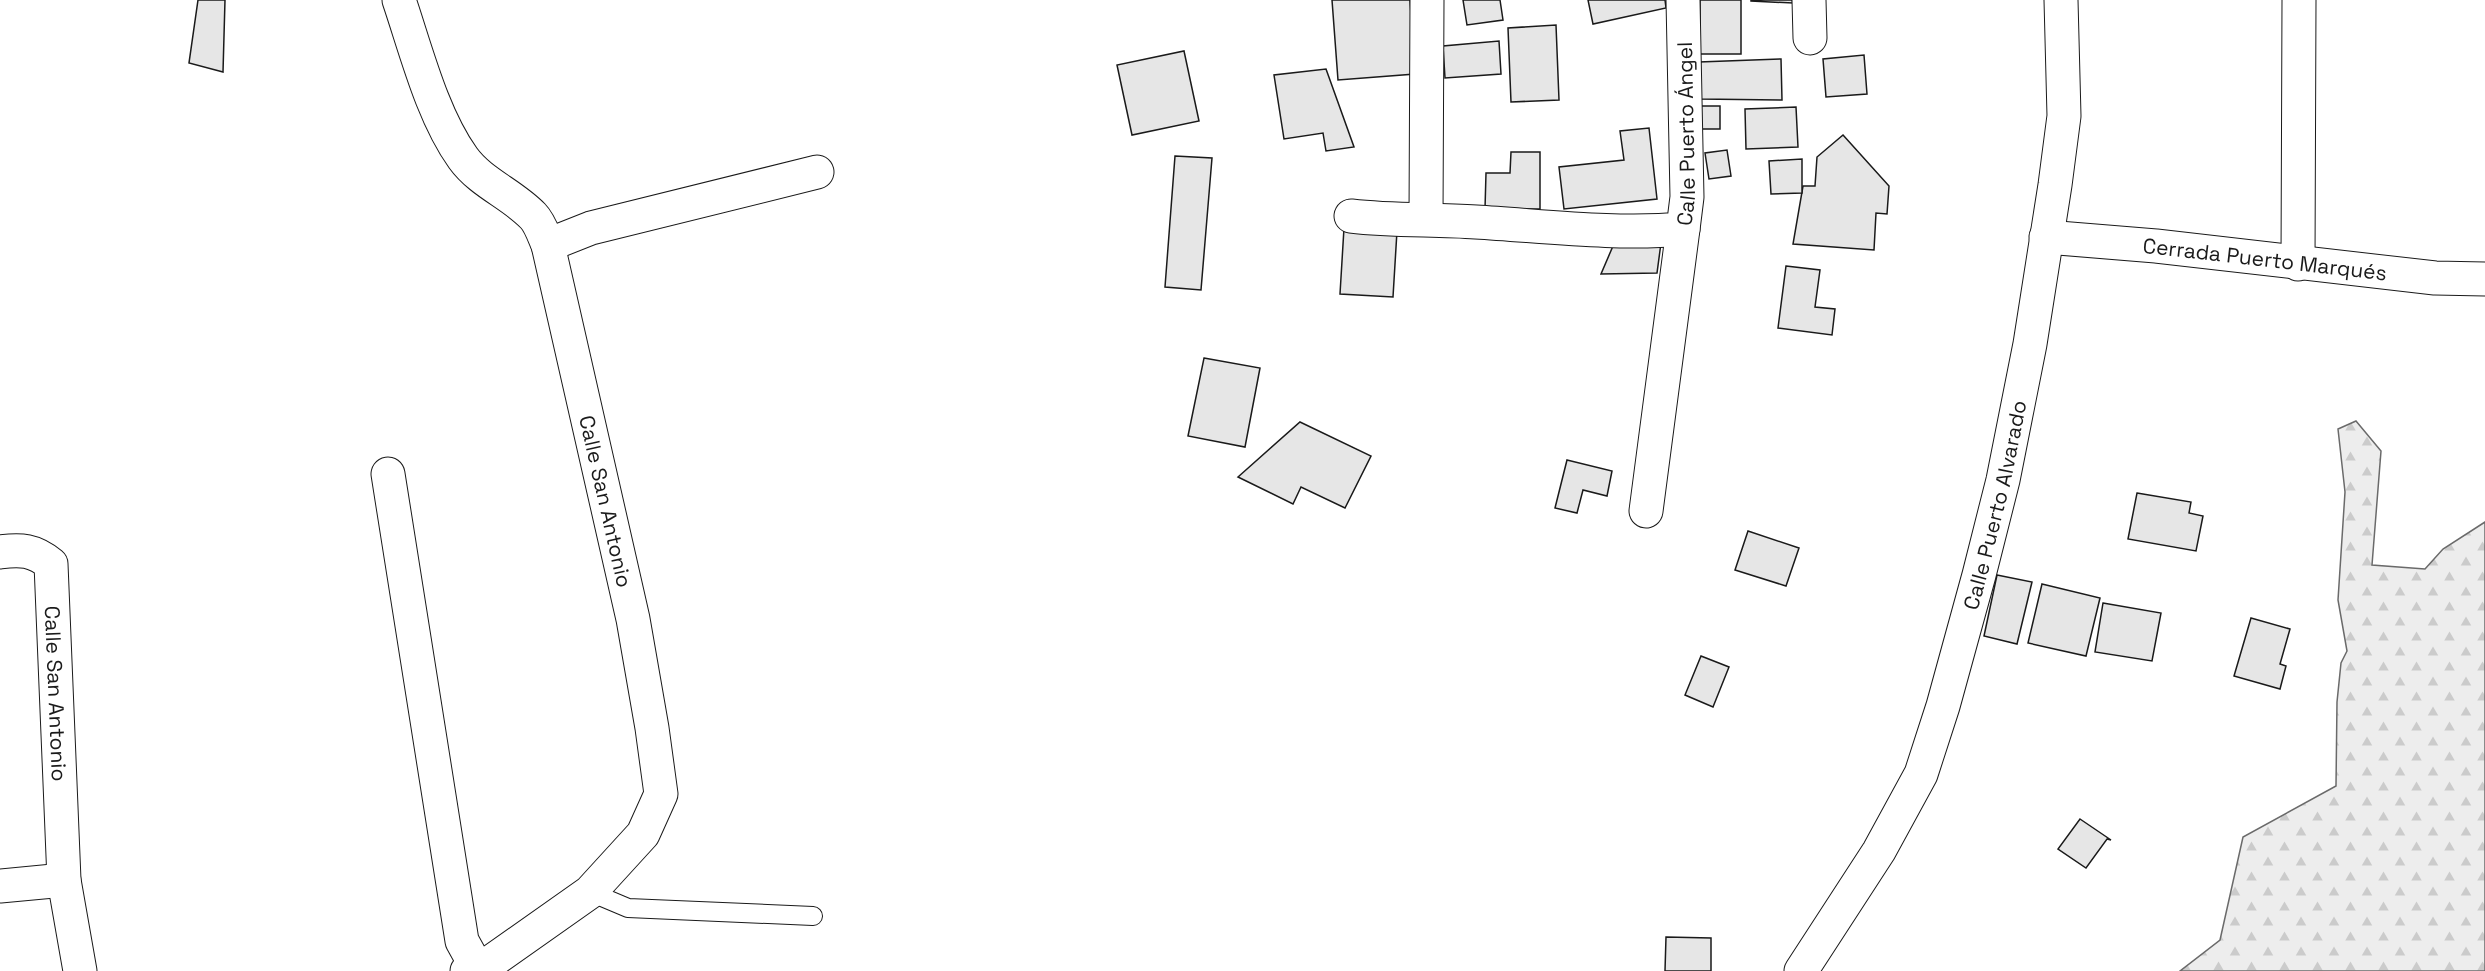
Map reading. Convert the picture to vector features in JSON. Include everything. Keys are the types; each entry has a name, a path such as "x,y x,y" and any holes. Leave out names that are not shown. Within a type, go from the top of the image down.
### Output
{"street":[{"name":"Calle San Antonio","path":"399,0 430,90 449,135 463,159 485,180 535,217 548,245 633,619 661,794 643,834 590,892 478,971 468,971"},
{"path":"1426,218 1427,0"},
{"name":"Calle Puerto Ángel","path":"1351,216 1385,220 1426,218 1646,232 1683,229 1688,197 1683,0"},
{"path":"1809,0 1810,38"},
{"name":"Calle Puerto Alvarado","path":"1801,971 1879,851 1921,774 1943,706 2003,480 2030,344 2064,116 2061,0"},
{"path":"2298,264 2299,0"},
{"path":"548,245 591,228 817,172"},
{"path":"1646,510 1683,229"},
{"name":"Cerrada Puerto Marqués","path":"2046,237 2156,246 2298,264 2460,280 2485,279"},
{"path":"388,474 462,941 478,971"},
{"name":"Calle San Antonio","path":"0,552 21,549 38,553 51,564 64,880 80,971"},
{"path":"0,886 64,880"}],"lane":[{"path":"590,892 628,908 813,916"}],"green space":[{"path":"2356,421 2381,451 2372,565 2425,569 2443,549 2485,522 2485,971 2180,971 2220,940 2243,837 2336,786 2337,702 2341,663 2347,651 2338,600 2345,492 2338,429"}],"building":[{"path":"198,0 225,0 223,72 189,63"},
{"path":"1332,0 1410,0 1415,74 1338,80"},
{"path":"1463,0 1500,0 1503,20 1467,25"},
{"path":"1588,0 1665,0 1666,8 1593,24"},
{"path":"1700,0 1741,0 1741,54 1700,54"},
{"path":"1751,0 1792,0 1793,3 1751,1"},
{"path":"1556,25 1559,100 1511,102 1508,28"},
{"path":"1499,41 1501,74 1445,78 1443,46"},
{"path":"1184,51 1199,121 1132,135 1117,65"},
{"path":"1864,55 1867,94 1826,97 1823,59"},
{"path":"1781,59 1782,100 1699,99 1699,62"},
{"path":"1326,69 1354,147 1326,151 1323,133 1284,139 1274,75"},
{"path":"1699,106 1720,106 1720,129 1698,129"},
{"path":"1796,107 1798,147 1746,149 1745,109"},
{"path":"1649,128 1657,199 1564,209 1559,167 1624,160 1620,131"},
{"path":"1843,135 1889,186 1887,214 1876,213 1874,250 1793,244 1803,186 1815,186 1817,157"},
{"path":"1727,150 1731,176 1709,179 1705,153"},
{"path":"1511,152 1540,152 1540,209 1485,209 1486,173 1510,173"},
{"path":"1175,156 1212,158 1201,290 1165,287"},
{"path":"1802,159 1802,193 1771,194 1769,161"},
{"path":"1344,228 1397,231 1393,297 1340,294"},
{"path":"1661,243 1657,273 1601,274 1613,246"},
{"path":"1786,266 1820,270 1815,307 1835,309 1832,335 1778,328"},
{"path":"1204,358 1260,368 1245,447 1188,436"},
{"path":"1300,422 1371,456 1345,508 1301,487 1293,504 1238,477"},
{"path":"1567,460 1612,471 1607,496 1583,490 1577,513 1555,508"},
{"path":"2137,493 2191,502 2189,513 2203,516 2196,551 2128,539"},
{"path":"1748,531 1799,548 1786,586 1735,570"},
{"path":"1997,575 2032,582 2017,644 1984,636"},
{"path":"2042,584 2100,598 2086,656 2028,643"},
{"path":"2103,603 2161,613 2152,661 2095,652"},
{"path":"2251,618 2290,629 2280,664 2286,666 2280,689 2234,676"},
{"path":"1701,656 1729,667 1713,707 1685,695"},
{"path":"2080,819 2111,840 2107,839 2086,868 2058,849"},
{"path":"1666,937 1711,938 1711,971 1665,971"}]}
